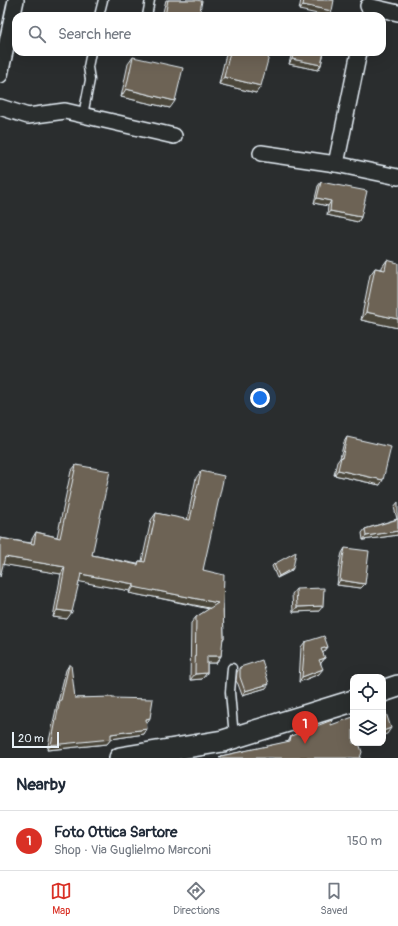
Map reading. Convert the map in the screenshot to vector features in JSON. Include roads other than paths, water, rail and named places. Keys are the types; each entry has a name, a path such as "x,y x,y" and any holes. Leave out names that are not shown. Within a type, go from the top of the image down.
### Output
{"street":[{"path":"13,12 16,0"},
{"path":"368,7 398,13"},
{"path":"0,75 12,19"},
{"path":"336,164 358,56"},
{"path":"0,107 28,116 65,111 174,136"},
{"path":"261,153 336,164 398,177"},
{"path":"386,690 398,686"},
{"path":"120,758 223,741 350,702"}],"lane":[{"path":"100,12 103,0"},
{"path":"148,12 150,0"},
{"path":"83,115 90,80 88,67 90,56"},
{"path":"232,668 230,692 234,738"}],"place":[{"name":"Foto Ottica Sartore","path":"305,744"}]}
